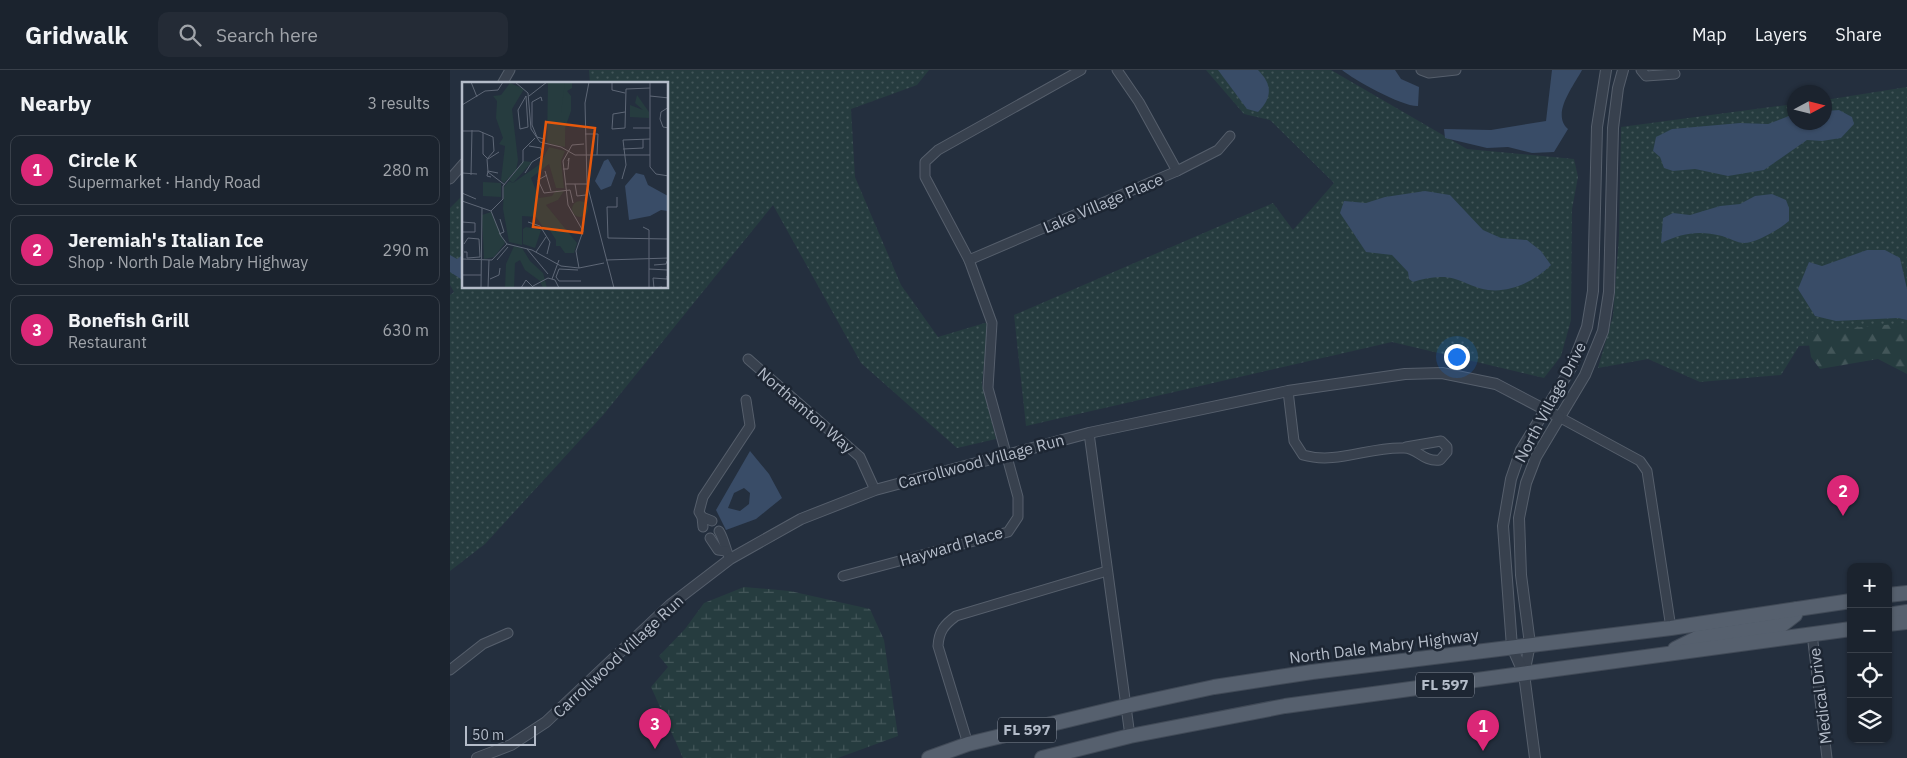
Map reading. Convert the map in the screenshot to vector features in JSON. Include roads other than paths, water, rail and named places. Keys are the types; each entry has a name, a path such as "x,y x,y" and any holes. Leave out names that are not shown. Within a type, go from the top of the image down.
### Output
{"main road":[{"path":"1892,595 1907,593"},
{"name":"North Dale Mabry Highway","path":"929,758 968,744 1214,687 1530,644 1671,628 1847,602"},
{"path":"1665,654 1697,638 1782,625 1795,615 1797,609"},
{"path":"1892,614 1907,612"},
{"path":"1892,624 1907,622"},
{"path":"1812,634 1847,623"},
{"name":"FL 597","path":"1042,758 1130,736 1285,706 1847,630"}],"street":[{"path":"503,82 510,70"},
{"name":"Hayward Place","path":"843,576 1008,532 1018,517 1018,497 988,388 992,323 969,260 925,177 925,162 938,150 1081,70"},
{"path":"1117,70 1139,102 1177,171"},
{"path":"1422,70 1429,73 1456,70"},
{"name":"North Village Drive","path":"1524,674 1512,647 1503,526 1511,479 1518,457 1571,368 1587,327 1593,291 1597,126 1606,70"},
{"name":"North Village Drive","path":"1524,674 1530,644 1522,575 1519,518 1526,483 1536,457 1585,375 1603,331 1609,292 1613,128 1618,88 1623,70"},
{"path":"1641,70 1646,76 1674,74"},
{"name":"Lake Village Place","path":"969,260 1177,171 1218,150 1230,136"},
{"path":"450,179 462,165"},
{"name":"Northamton Way","path":"748,359 860,456 875,490"},
{"name":"Carrollwood Village Run","path":"476,758 511,745 546,722 670,605 728,555 801,518 875,490 1007,453 1089,433 1288,391 1405,374 1442,373 1496,384 1560,417"},
{"path":"1288,391 1294,441 1303,455 1319,460 1406,447"},
{"path":"703,527 702,517 699,512 703,497 750,426 746,400"},
{"path":"1560,417 1640,461 1648,471 1671,628"},
{"path":"1089,433 1130,736"},
{"path":"702,517 712,521"},
{"path":"1503,526 1520,529"},
{"path":"719,531 727,544 728,555"},
{"path":"710,538 718,550 728,555"},
{"path":"968,744 938,646 939,634 944,625 956,616 1107,571"},
{"path":"450,670 482,644 508,633"},
{"name":"Medical Drive","path":"1812,634 1827,758"},
{"path":"1524,674 1535,758"}],"water":[{"path":"1218,70 1258,70 1266,81 1269,91 1263,107 1258,112 1247,109"},
{"path":"1342,70 1395,70 1401,79 1419,87 1418,106 1391,98"},
{"path":"1552,70 1582,70 1565,100 1562,116 1563,123 1568,129 1554,152 1532,153 1508,147 1487,148 1445,138 1444,129 1491,130 1546,121"},
{"path":"1832,110 1839,110 1852,117 1854,124 1841,138 1822,141 1807,140 1764,170 1728,176 1695,169 1673,171 1664,168 1660,157 1653,151 1656,137 1672,129 1740,123 1768,124 1787,117 1787,130 1832,130"},
{"path":"1425,191 1450,195 1483,230 1501,238 1527,240 1541,251 1551,265 1530,281 1505,290 1484,289 1444,277 1428,278 1413,282 1409,279 1408,272 1392,255 1366,252 1340,213 1344,201 1366,203 1385,197"},
{"path":"1772,194 1786,200 1789,208 1789,221 1761,238 1741,243 1722,236 1698,233 1676,237 1661,243 1663,218 1673,213 1690,215 1720,206 1740,204 1755,196"},
{"path":"1867,250 1885,250 1900,258 1907,289 1907,320 1898,318 1836,321 1815,316 1798,289 1809,262 1822,266"},
{"path":"450,255 457,259 462,255 462,280 450,272"},
{"path":"750,451 769,474 782,498 756,519 726,530 716,510","holes":["744,488 750,493 749,504 740,511 728,508 734,493"]}],"place":[{"name":"Jeremiah's Italian Ice","path":"1843,516"},
{"name":"Bonefish Grill","path":"655,749"},
{"name":"Circle K","path":"1483,751"}]}
